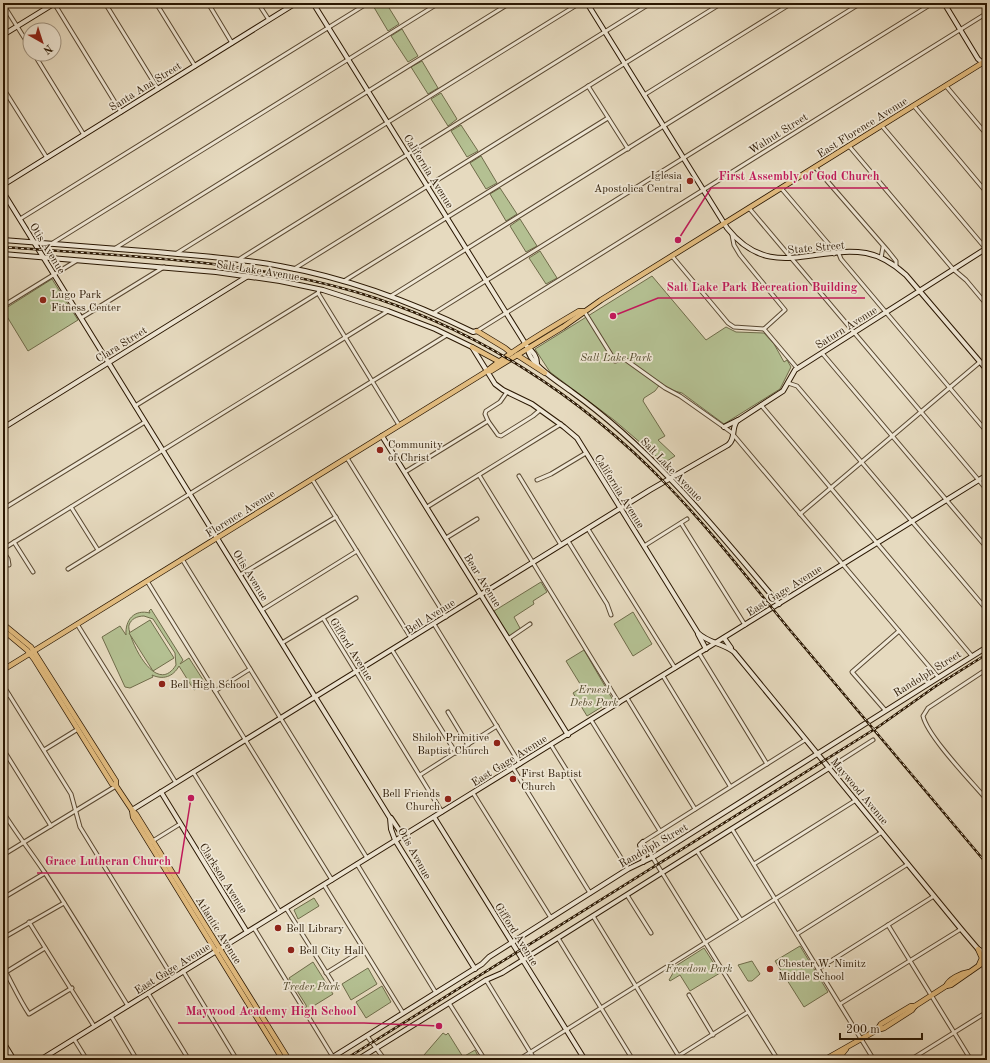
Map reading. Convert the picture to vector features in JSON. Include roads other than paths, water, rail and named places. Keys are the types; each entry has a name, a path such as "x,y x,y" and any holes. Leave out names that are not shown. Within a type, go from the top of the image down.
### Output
{"main road":[{"name":"East Florence Avenue","path":"486,371 491,371 517,355 527,346 579,311 584,311 748,208 986,63"},
{"path":"477,331 511,353"},
{"name":"East Florence Avenue","path":"486,371 489,367 511,353 527,346"},
{"path":"472,347 498,361"},
{"path":"517,355 532,366 546,373"},
{"name":"Florence Avenue","path":"3,670 486,371"},
{"name":"Atlantic Avenue","path":"3,624 32,652 80,728 112,784 116,786 136,814 168,873 283,1060"},
{"name":"Atlantic Avenue","path":"3,630 32,652"},
{"name":"Atlantic Avenue","path":"150,842 178,881 221,948 289,1060"},
{"path":"168,873 178,881"},
{"path":"978,949 982,958 979,965"},
{"path":"832,1060 842,1054 846,1049 877,1030 884,1028 912,1010 915,1006 946,986 965,976 987,960"},
{"path":"824,1060 840,1050 846,1049"}],"street":[{"path":"3,35 54,3 121,112"},
{"path":"105,3 158,89"},
{"path":"156,3 195,66"},
{"path":"208,3 232,43"},
{"path":"258,3 269,20"},
{"name":"Santa Ana Street","path":"3,185 296,3"},
{"name":"California Avenue","path":"314,3 527,346"},
{"path":"20,219 368,3"},
{"path":"51,244 439,3"},
{"path":"114,249 510,3"},
{"path":"176,254 580,3"},
{"name":"State Street","path":"587,3 732,235 744,245 761,254 791,259 837,254 866,253 881,258 896,266 920,291 987,370"},
{"path":"238,260 651,3"},
{"path":"294,269 722,3"},
{"path":"644,95 792,3"},
{"path":"391,296 861,3"},
{"path":"434,313 933,3"},
{"path":"944,3 978,59 986,63"},
{"path":"3,4 22,34"},
{"name":"Walnut Street","path":"477,331 987,13"},
{"path":"39,62 84,135"},
{"path":"588,86 628,149"},
{"path":"946,86 987,135"},
{"path":"3,88 47,158"},
{"path":"914,106 987,193"},
{"path":"344,281 608,118"},
{"path":"882,126 986,249"},
{"path":"849,146 953,269 966,280 987,305"},
{"path":"815,167 896,261 896,266"},
{"path":"781,188 987,432"},
{"name":"Otis Avenue","path":"3,192 390,818 392,833 475,969"},
{"path":"748,208 987,490"},
{"path":"732,235 734,245 740,256 785,310 764,329"},
{"name":"Salt Lake Avenue","path":"3,240 238,260 294,269 344,281 391,296 434,313 474,332 477,331"},
{"path":"881,258 883,247"},
{"name":"Saturn Avenue","path":"724,427 783,391 788,383 790,375 797,368 986,249"},
{"name":"Salt Lake Avenue","path":"3,254 164,267 248,276 319,292 388,311 472,347"},
{"path":"672,256 731,326 764,329 797,368"},
{"path":"3,306 78,260"},
{"path":"81,318 164,267"},
{"name":"Clara Street","path":"3,428 248,276"},
{"path":"135,406 319,292 399,425"},
{"path":"9,565 8,559 3,550 14,542 388,311"},
{"path":"584,311 615,361 622,359 626,360 664,388 680,396 724,427 734,436 938,677"},
{"path":"68,569 447,335"},
{"name":"Salt Lake Avenue","path":"527,346 537,359 537,363 546,373 609,420 672,479 779,604"},
{"path":"472,347 486,371"},
{"path":"822,352 987,548"},
{"path":"800,514 980,362"},
{"name":"California Avenue","path":"486,371 495,384 507,392 524,399 561,424 575,436 698,633 707,640 716,643"},
{"path":"788,383 797,386 987,610"},
{"path":"507,392 500,402 486,411 485,414 498,435 501,436 534,416 540,410"},
{"path":"761,405 972,656"},
{"path":"734,436 734,425 738,419"},
{"path":"405,472 488,421"},
{"path":"3,509 145,422"},
{"path":"427,507 561,424"},
{"name":"Bear Avenue","path":"382,436 568,734"},
{"name":"Bell Avenue","path":"132,810 561,545 728,445 734,436"},
{"path":"537,480 551,474 586,453"},
{"path":"346,458 446,617"},
{"path":"479,475 619,703"},
{"name":"East Gage Avenue","path":"40,1060 987,475"},
{"path":"518,476 561,545"},
{"path":"312,479 411,638"},
{"path":"71,507 98,550"},
{"path":"240,575 336,517"},
{"path":"446,538 477,519"},
{"path":"644,546 687,519"},
{"path":"681,523 745,625"},
{"path":"588,529 675,668"},
{"path":"568,541 607,604 611,615"},
{"path":"14,542 33,572"},
{"path":"262,610 357,551"},
{"path":"182,560 367,858"},
{"path":"147,581 332,880"},
{"path":"282,643 356,598"},
{"name":"Gifford Avenue","path":"323,618 442,812"},
{"path":"77,624 176,783"},
{"path":"434,624 520,764"},
{"path":"508,639 530,624"},
{"path":"885,710 852,672 899,632"},
{"path":"698,633 698,637 706,649"},
{"path":"724,638 734,652"},
{"name":"Maywood Avenue","path":"716,643 727,647 734,652 961,929 978,949 987,954"},
{"name":"Randolph Street","path":"328,1060 475,969 489,957 628,869 653,858 885,710 987,647"},
{"path":"392,650 456,752"},
{"path":"699,653 767,764"},
{"path":"215,690 250,669"},
{"path":"987,670 928,708 923,716 925,725 987,800"},
{"path":"663,676 730,786"},
{"path":"3,685 71,794 80,827 173,978"},
{"path":"3,698 9,695"},
{"path":"627,698 695,809"},
{"path":"448,712 468,745"},
{"path":"591,720 660,831"},
{"path":"420,775 497,726"},
{"path":"44,750 80,728"},
{"path":"643,862 644,856 640,846 643,842 805,740"},
{"path":"357,1060 486,980 502,973 523,960 873,740"},
{"path":"551,745 628,869"},
{"path":"3,749 51,826"},
{"path":"513,768 590,894"},
{"path":"193,772 280,912"},
{"path":"3,855 116,786"},
{"name":"Clarkson Avenue","path":"161,792 247,932"},
{"path":"473,793 551,918"},
{"path":"754,864 856,800"},
{"path":"3,812 22,843 28,849 64,903 128,1006"},
{"name":"Gifford Avenue","path":"434,816 585,1060"},
{"path":"390,818 403,836"},
{"path":"150,842 180,824"},
{"path":"732,829 874,1060"},
{"path":"518,1060 882,832"},
{"path":"643,842 778,1060"},
{"path":"697,851 741,920"},
{"path":"357,864 436,993"},
{"path":"796,934 908,864"},
{"path":"3,898 44,873"},
{"path":"324,885 403,1013"},
{"path":"627,895 650,933"},
{"path":"818,969 934,896"},
{"path":"3,938 29,922 49,913 64,903"},
{"path":"286,908 336,988"},
{"path":"593,916 682,1060"},
{"path":"29,922 72,988 94,1026"},
{"path":"888,925 971,1060"},
{"path":"254,928 333,1057"},
{"path":"840,1004 961,929"},
{"path":"558,938 633,1060"},
{"path":"6,972 45,948"},
{"path":"326,973 364,950"},
{"path":"3,967 15,987 17,995 29,1014 72,988"},
{"path":"183,972 237,1060"},
{"path":"486,980 535,1060"},
{"path":"148,993 189,1060"},
{"path":"689,995 713,1035"},
{"path":"449,1003 485,1060"},
{"path":"672,1060 748,1012"},
{"path":"910,1060 987,1012"},
{"path":"111,1016 137,1060"},
{"path":"367,1036 377,1047 385,1060"},
{"path":"74,1039 87,1060"},
{"path":"3,1042 14,1060"}],"railway":[{"path":"3,247 181,260 269,272 313,281 356,292 400,307 442,324 484,345 523,368 562,394 598,422 633,452 682,501 714,537 789,629 987,864"},
{"path":"344,1060 878,727 936,686 987,654"}],"place":[{"name":"Iglesia Apostolica Central","path":"690,181"},
{"name":"First Assembly of God Church","path":"678,240"},
{"name":"Lugo Park Fitness Center","path":"43,300"},
{"name":"Salt Lake Park Recreation Building","path":"613,316"},
{"name":"Community of Christ","path":"380,450"},
{"name":"Bell High School","path":"162,684"},
{"name":"Shiloh Primitive Baptist Church","path":"497,743"},
{"name":"First Baptist Church","path":"513,779"},
{"name":"Grace Lutheran Church","path":"191,798"},
{"name":"Bell Friends Church","path":"448,799"},
{"name":"Bell Library","path":"278,928"},
{"name":"Bell City Hall","path":"291,950"},
{"name":"Chester W. Nimitz Middle School","path":"770,969"},
{"name":"Maywood Academy High School","path":"439,1026"}],"park label":[{"name":"Salt Lake Park","path":"616,357"},
{"name":"Ernest Debs Park","path":"594,695"},
{"name":"Freedom Park","path":"699,968"},
{"name":"Treder Park","path":"311,986"}]}
